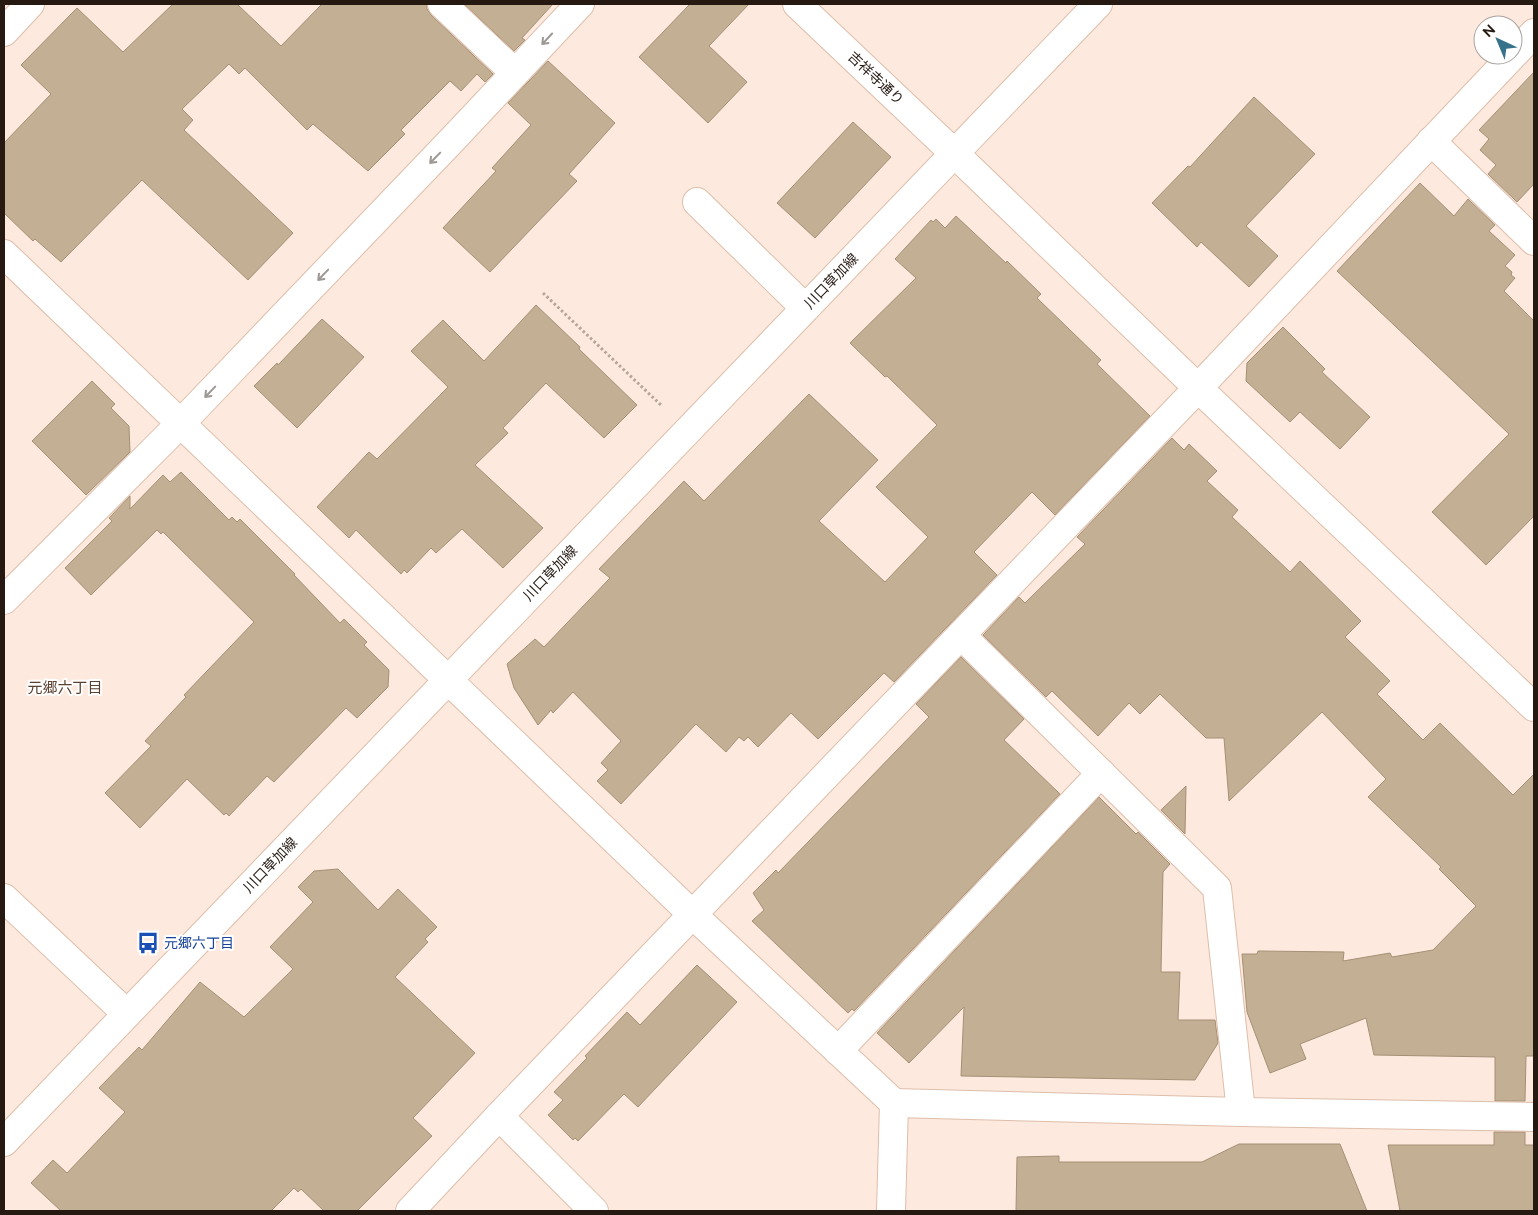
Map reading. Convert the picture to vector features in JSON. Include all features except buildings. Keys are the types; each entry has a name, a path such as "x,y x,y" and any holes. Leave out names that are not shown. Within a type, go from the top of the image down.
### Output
{"street":[{"path":"4,32 30,4"},
{"path":"442,4 515,73"},
{"path":"4,600 180,424 447,146 580,4"},
{"name":"吉祥寺通り","path":"797,4 1534,708"},
{"name":"川口草加線","path":"4,1142 1098,4"},
{"path":"410,1211 1198,388 1534,33"},
{"path":"1431,141 1534,241"},
{"path":"697,202 805,308"},
{"path":"4,254 693,915 894,1103 1534,1117"},
{"path":"961,635 1217,888 1241,1112"},
{"path":"838,1051 1101,773"},
{"path":"4,898 127,1014"},
{"path":"890,1211 894,1103"},
{"path":"499,1116 594,1211"}],"path":[{"path":"543,292 687,430"}],"place":[{"name":"元郷六丁目","path":"148,943"}],"district":[{"name":"元郷六丁目","path":"65,688"}]}
